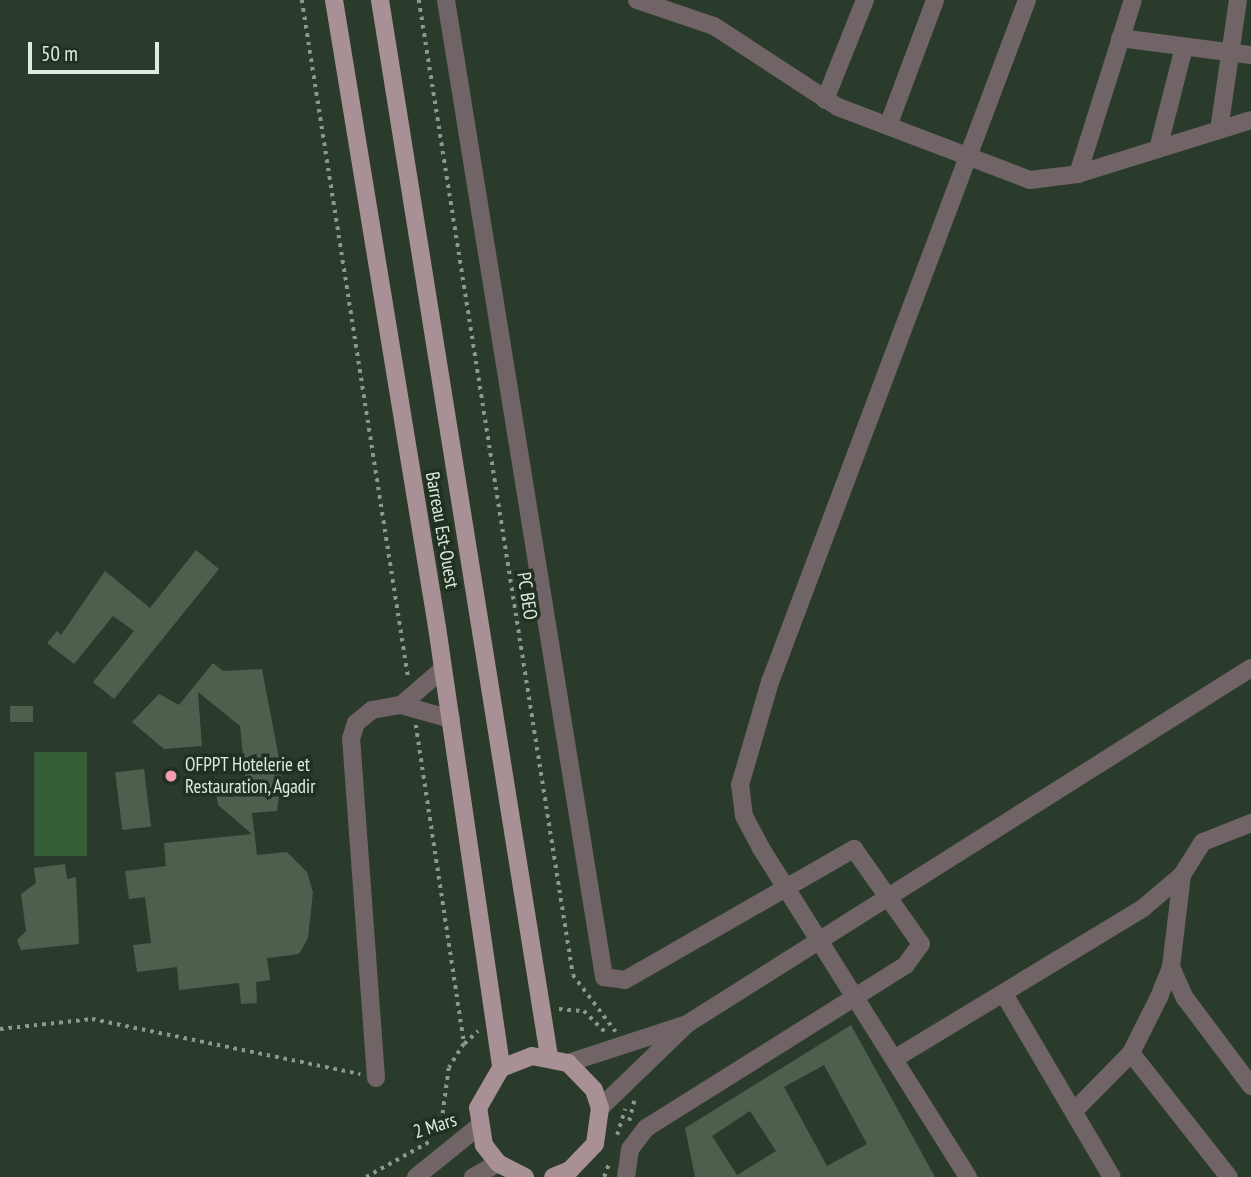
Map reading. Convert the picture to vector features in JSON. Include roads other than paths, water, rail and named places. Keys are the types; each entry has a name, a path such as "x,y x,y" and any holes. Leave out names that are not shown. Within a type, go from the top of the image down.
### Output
{"main road":[{"name":"Barreau Est-Ouest","path":"334,0 451,719 501,1068"},
{"name":"Barreau Est-Ouest","path":"380,0 549,1056"},
{"path":"512,1172 478,1127 482,1093 501,1068 549,1056 568,1063 594,1090 600,1108 595,1144 570,1174 553,1177"}],"street":[{"path":"446,0 604,977 625,980 854,849 892,897 920,950 857,997 646,1128 630,1149 626,1177"},
{"path":"637,0 714,26 825,100 888,126 968,151 1030,180 1078,174 1251,120"},
{"path":"825,100 865,0"},
{"path":"888,126 935,0"},
{"path":"1078,174 1133,0"},
{"path":"1219,130 1238,0"},
{"path":"968,1177 786,888 744,816 742,767 1023,1"},
{"path":"1120,38 1251,55"},
{"path":"1158,149 1185,47"},
{"path":"376,1077 351,738 362,715 408,703 443,668"},
{"path":"600,1108 687,1024 1251,668"},
{"path":"408,703 451,719"},
{"path":"894,1059 1143,908 1182,875 1203,842 1251,823"},
{"path":"1077,1108 1131,1053 1171,967 1182,875"},
{"path":"1171,967 1185,998 1251,1086"},
{"path":"1004,994 1077,1108 1112,1177"},
{"path":"568,1063 619,1043 687,1024"},
{"path":"1131,1053 1229,1177"},
{"path":"416,1177 478,1127"},
{"path":"473,1177 512,1172"}],"place":[{"name":"OFPPT Hotelerie et Restauration, Agadir","path":"171,776"}]}
